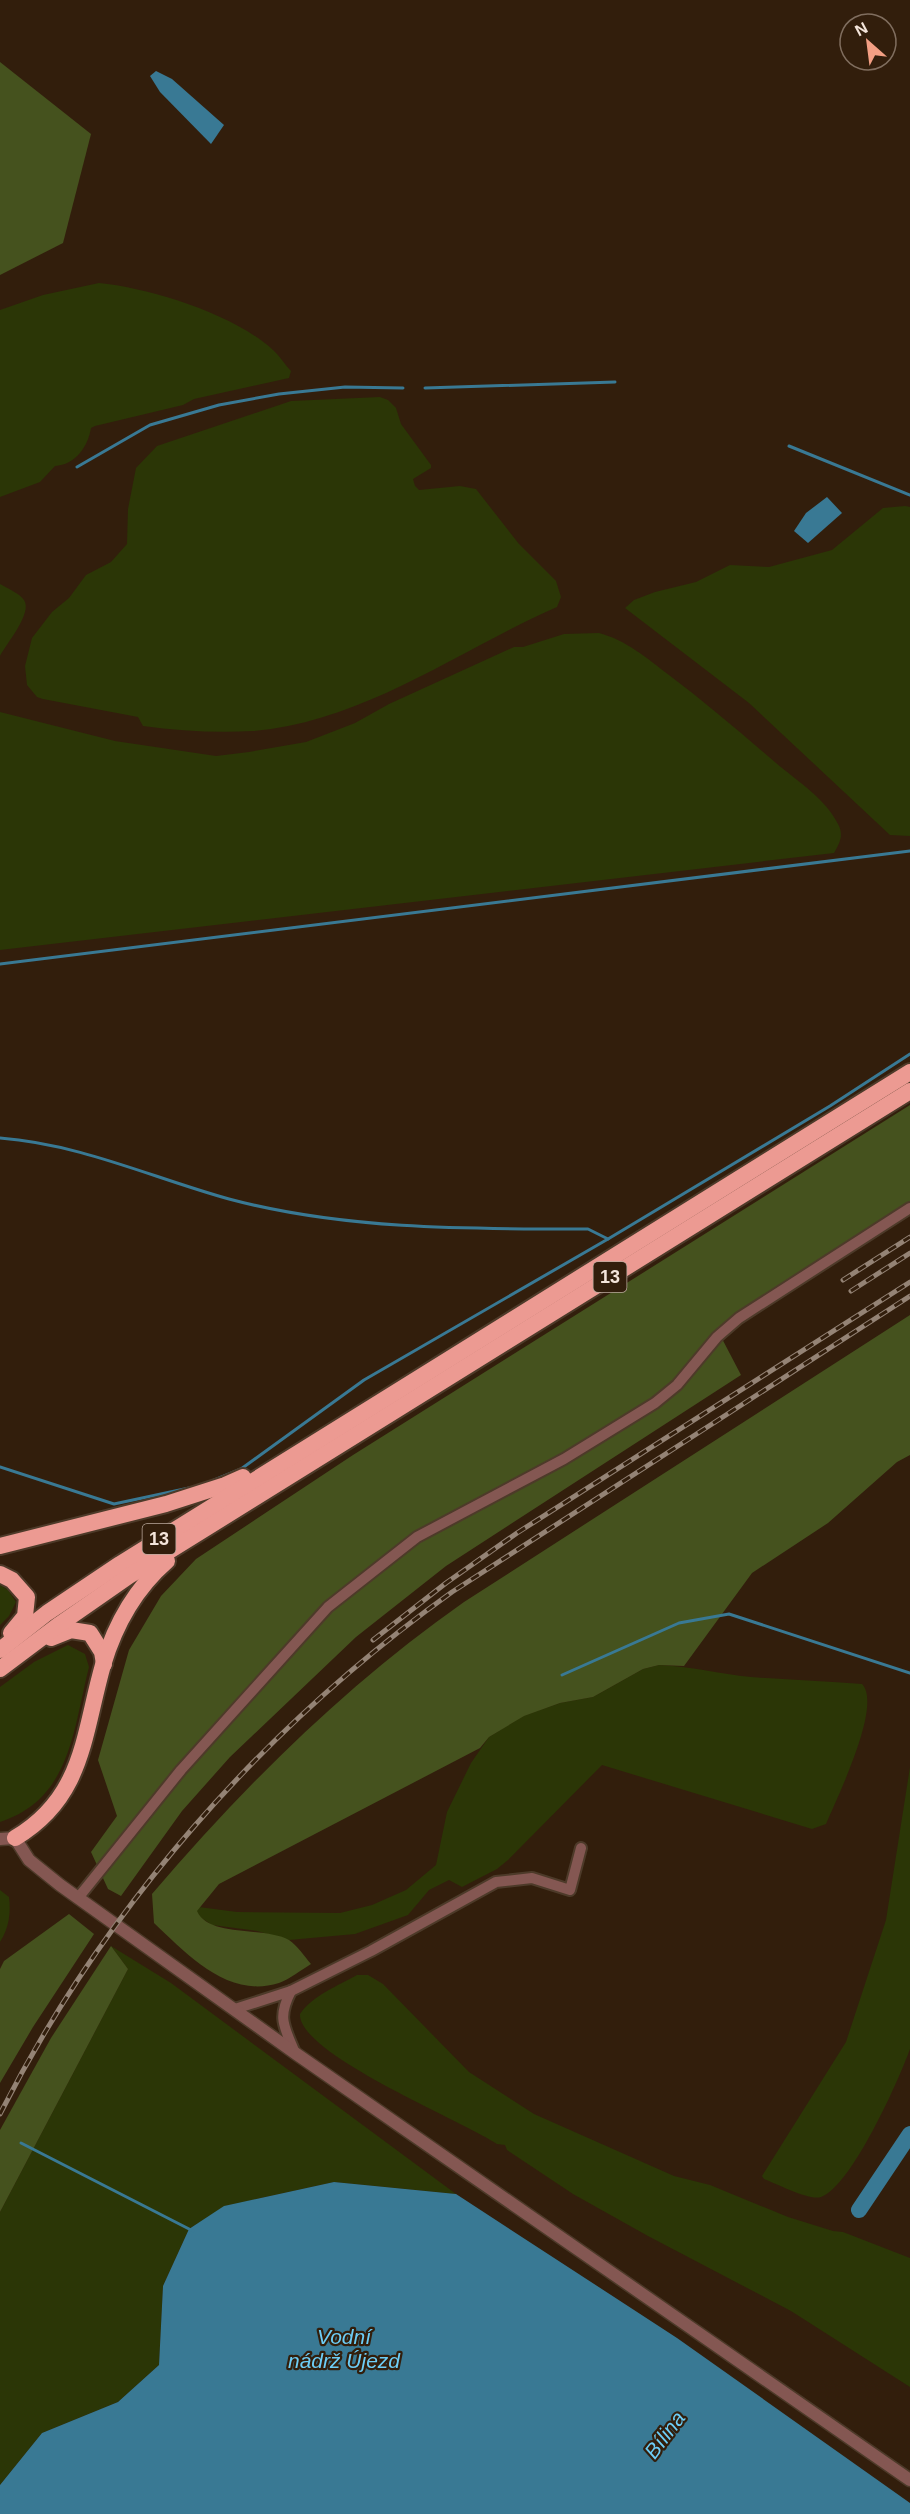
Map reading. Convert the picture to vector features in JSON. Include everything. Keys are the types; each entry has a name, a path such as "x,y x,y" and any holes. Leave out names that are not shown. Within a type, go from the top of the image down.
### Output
{"highway":[{"name":"13","path":"0,1650 47,1613 120,1564 910,1072"},
{"name":"13","path":"0,1670 60,1624 197,1534 910,1091"},
{"path":"0,1546 225,1485 325,1437"},
{"path":"7,1839 37,1825 66,1791 84,1749 104,1664 118,1625 138,1591 197,1534"},
{"path":"0,1574 12,1580 27,1597 27,1608 20,1624 0,1644"},
{"path":"0,1670 54,1636 71,1630 90,1634 102,1652 104,1664"}],"street":[{"path":"78,1898 181,1770 328,1607 417,1537 564,1459 655,1402 677,1385 717,1337 739,1318 910,1208"},
{"path":"7,1839 29,1860 78,1898 295,2053 910,2480"},
{"path":"235,2009 291,1991 372,1951 496,1882 532,1878 570,1890 581,1848"},
{"path":"291,1991 283,2006 282,2022 295,2053"}],"green space":[{"path":"0,62 91,134 63,243 0,275"},
{"path":"99,283 166,297 237,325 276,352 291,371 289,378 194,399 183,405 95,426 91,428 84,448 74,459 55,466 40,482 0,497 0,310 43,295"},
{"path":"380,397 388,400 396,408 401,424 431,465 431,468 413,479 415,486 419,490 460,486 476,489 519,544 556,581 561,597 557,607 410,682 334,714 294,725 239,732 157,728 143,726 138,717 37,697 27,685 25,666 32,638 52,612 69,598 86,575 111,562 127,544 128,509 136,468 157,446 291,401"},
{"path":"910,507 910,836 890,835 749,703 625,608 634,600 655,592 696,582 730,565 769,567 832,550 883,508"},
{"path":"0,584 19,595 26,606 18,628 0,656"},
{"path":"599,633 627,645 653,663 810,790 826,806 840,828 840,839 834,853 0,950 0,712 115,741 216,756 249,752 306,742 355,723 389,704 514,647 523,647 564,634"},
{"path":"910,1105 910,1202 718,1331 741,1375 446,1566 356,1637 230,1757 182,1811 121,1896 108,1889 91,1852 117,1816 98,1760 129,1650 161,1596 196,1559 353,1455"},
{"path":"910,1315 910,1455 897,1462 828,1523 752,1573 684,1666 659,1665 643,1669 593,1697 560,1703 524,1716 489,1737 480,1748 219,1884 197,1911 203,1919 225,1928 266,1933 289,1940 311,1964 279,1983 260,1986 243,1985 226,1979 195,1960 154,1923 152,1894 187,1854 223,1814 299,1738 379,1667 464,1602"},
{"path":"0,1585 8,1590 16,1602 9,1616 0,1625"},
{"path":"68,1645 85,1654 89,1667 73,1738 65,1760 42,1797 24,1811 0,1822 0,1687 34,1662"},
{"path":"659,1665 751,1677 862,1684 867,1695 867,1711 862,1731 856,1753 826,1824 812,1829 602,1765 497,1869 462,1887 449,1880 429,1890 408,1915 355,1934 289,1940 257,1931 212,1925 200,1917 196,1911 199,1907 237,1912 340,1913 372,1905 406,1890 436,1865 447,1812 471,1763 489,1737 523,1716 560,1703 593,1697 643,1669"},
{"path":"910,1767 910,2049 873,2131 846,2174 833,2189 821,2197 809,2197 764,2179 762,2176 846,2042 886,1920"},
{"path":"0,1890 9,1897 10,1909 9,1920 0,1942"},
{"path":"69,1914 94,1934 33,2027 0,2083 0,1969 4,1961"},
{"path":"111,1946 171,1983 456,2194 334,2182 225,2206 189,2229 163,2286 159,2365 118,2402 42,2433 0,2485 0,2212 128,1969"},
{"path":"111,1946 128,1969 0,2212 0,2130 51,2038"},
{"path":"357,1975 368,1975 383,1984 469,2072 534,2114 674,2176 710,2185 788,2217 843,2232 910,2258 910,2387 791,2311 573,2194 507,2150 505,2145 497,2144 385,2085 352,2067 325,2048 306,2030 300,2014 319,1996"}],"water":[{"path":"156,71 172,79 224,125 211,144 160,92 150,76"},
{"path":"827,497 842,513 808,543 794,531 806,513"},
{"name":"Vodní nádrž Újezd","path":"334,2182 456,2194 677,2338 910,2503 910,2514 0,2514 0,2485 42,2433 118,2402 159,2365 163,2286 189,2229 224,2206"}],"waterway":[{"path":"425,388 615,382"},
{"path":"77,467 150,425 219,405 279,394 345,387 403,388"},
{"path":"789,446 910,495"},
{"path":"0,964 910,851"},
{"path":"0,1138 30,1141 88,1154 229,1199 317,1217 407,1226 588,1229 608,1239 830,1106 910,1054"},
{"path":"212,1481 241,1469 364,1380 608,1239"},
{"path":"0,1467 114,1504 189,1488"},
{"path":"562,1675 679,1623 729,1614 910,1673"},
{"name":"Bílina","path":"859,2210 910,2134"},
{"path":"21,2143 193,2231"}],"railway":[{"path":"843,1280 910,1237"},
{"path":"851,1291 910,1253"},
{"path":"373,1640 446,1583 517,1533 910,1282"},
{"path":"0,2114 42,2038 88,1964 139,1893 194,1826 316,1701 452,1592 910,1296"}]}
